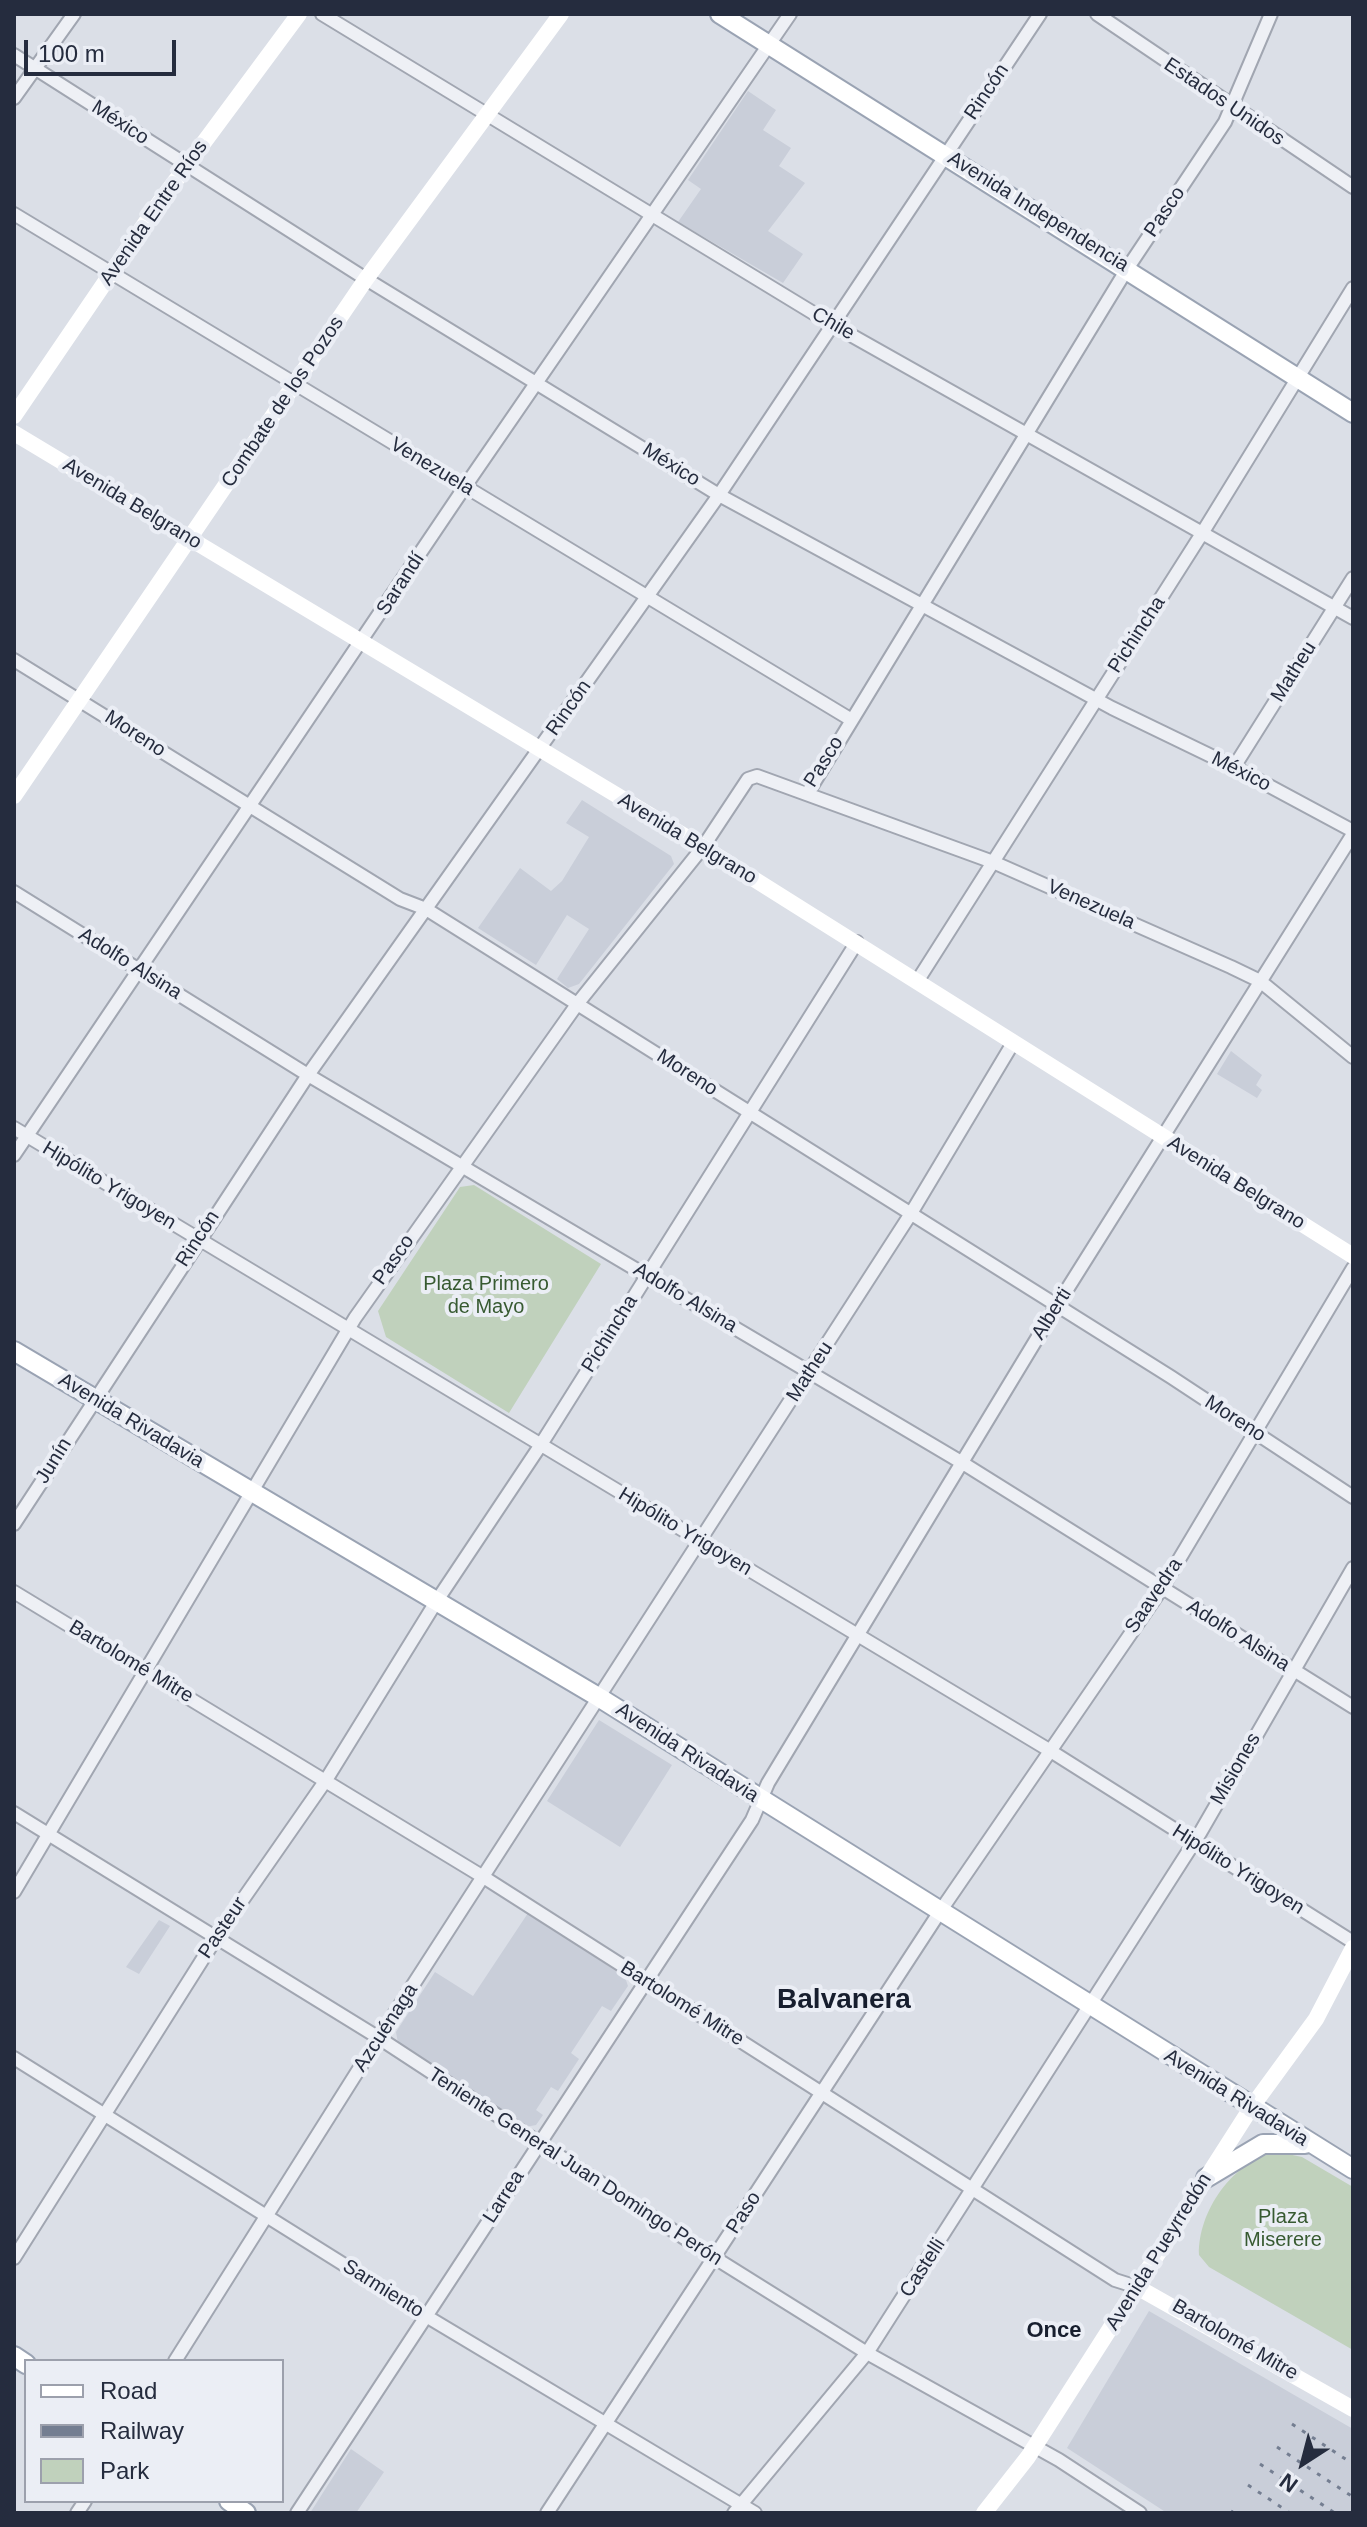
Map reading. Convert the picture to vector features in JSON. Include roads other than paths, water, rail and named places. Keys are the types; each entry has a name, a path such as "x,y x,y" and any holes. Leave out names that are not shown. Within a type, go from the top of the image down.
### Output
{"main road":[{"name":"Avenida Entre Ríos","path":"14,416 186,164 299,14"},
{"name":"Combate de los Pozos","path":"14,796 366,279 561,14"},
{"name":"Avenida Independencia","path":"720,14 1353,413"},
{"name":"Avenida Belgrano","path":"14,433 703,847 1353,1256"},
{"name":"Avenida Rivadavia","path":"14,1351 600,1698 939,1913 1353,2169"},
{"name":"Avenida Pueyrredón","path":"984,2513 1035,2448 1251,2108 1316,2019 1353,1945"},
{"path":"1206,2178 1263,2144 1312,2145"},
{"name":"Bartolomé Mitre","path":"1137,2287 1353,2409"}],"street":[{"path":"14,98 74,14"},
{"name":"Chile","path":"322,14 833,325 1353,618"},
{"name":"Sarandí","path":"14,1155 464,488 790,14"},
{"name":"Rincón","path":"93,1399 308,1075 719,495 1040,14"},
{"name":"Estados Unidos","path":"1097,14 1232,109 1353,187"},
{"name":"Pasco","path":"14,1892 248,1491 348,1330 460,1164 578,1003 703,847 748,779 757,776 807,794 1127,269 1232,109 1271,14"},
{"name":"México","path":"14,55 366,279 538,381 719,495 1096,699 1234,767 1353,832"},
{"name":"Venezuela","path":"14,214 464,488 648,594 850,719"},
{"name":"Pichincha","path":"918,980 1201,535 1353,288"},
{"name":"Matheu","path":"1234,767 1353,578"},
{"name":"Moreno","path":"14,660 400,899 426,909 578,1003 1353,1497"},
{"name":"Venezuela","path":"807,794 993,862 1260,981 1353,1057"},
{"name":"Alberti","path":"760,1800 961,1462 1353,832"},
{"name":"Adolfo Alsina","path":"14,892 308,1075 961,1462 1353,1707"},
{"name":"Pichincha","path":"436,1602 540,1446 857,942"},
{"name":"Matheu","path":"600,1698 910,1215 1013,1043"},
{"name":"Hipólito Yrigoyen","path":"14,1128 1049,1750 1353,1945"},
{"name":"Saavedra","path":"939,1913 1162,1588 1353,1268"},
{"name":"Junín","path":"14,1524 93,1399"},
{"name":"Misiones","path":"1090,2007 1194,1843 1353,1568"},
{"name":"Bartolomé Mitre","path":"14,1592 485,1878 1115,2280 1137,2287"},
{"name":"Pasteur","path":"14,2258 216,1938 326,1780 436,1602"},
{"name":"Azcuénaga","path":"176,2359 379,2038 600,1698"},
{"name":"Larrea","path":"297,2513 752,1820 760,1800"},
{"name":"Teniente General Juan Domingo Perón","path":"14,1813 379,2038 538,2146 867,2353 1035,2448 1140,2513"},
{"name":"Paso","path":"547,2513 939,1913"},
{"name":"Castelli","path":"738,2509 867,2353 1090,2007"},
{"name":"Sarmiento","path":"14,2058 426,2316 607,2422 738,2509 755,2513"}],"railway":[{"path":"1292,2424 1353,2464"},
{"path":"1277,2447 1353,2497"},
{"path":"1260,2464 1335,2513"},
{"path":"1248,2485 1290,2513"}],"district":[{"name":"Balvanera","path":"844,2000"},
{"name":"Once","path":"1054,2331"}],"park label":[{"name":"Plaza Primero de Mayo","path":"486,1296"},
{"name":"Plaza Miserere","path":"1283,2228"}]}
